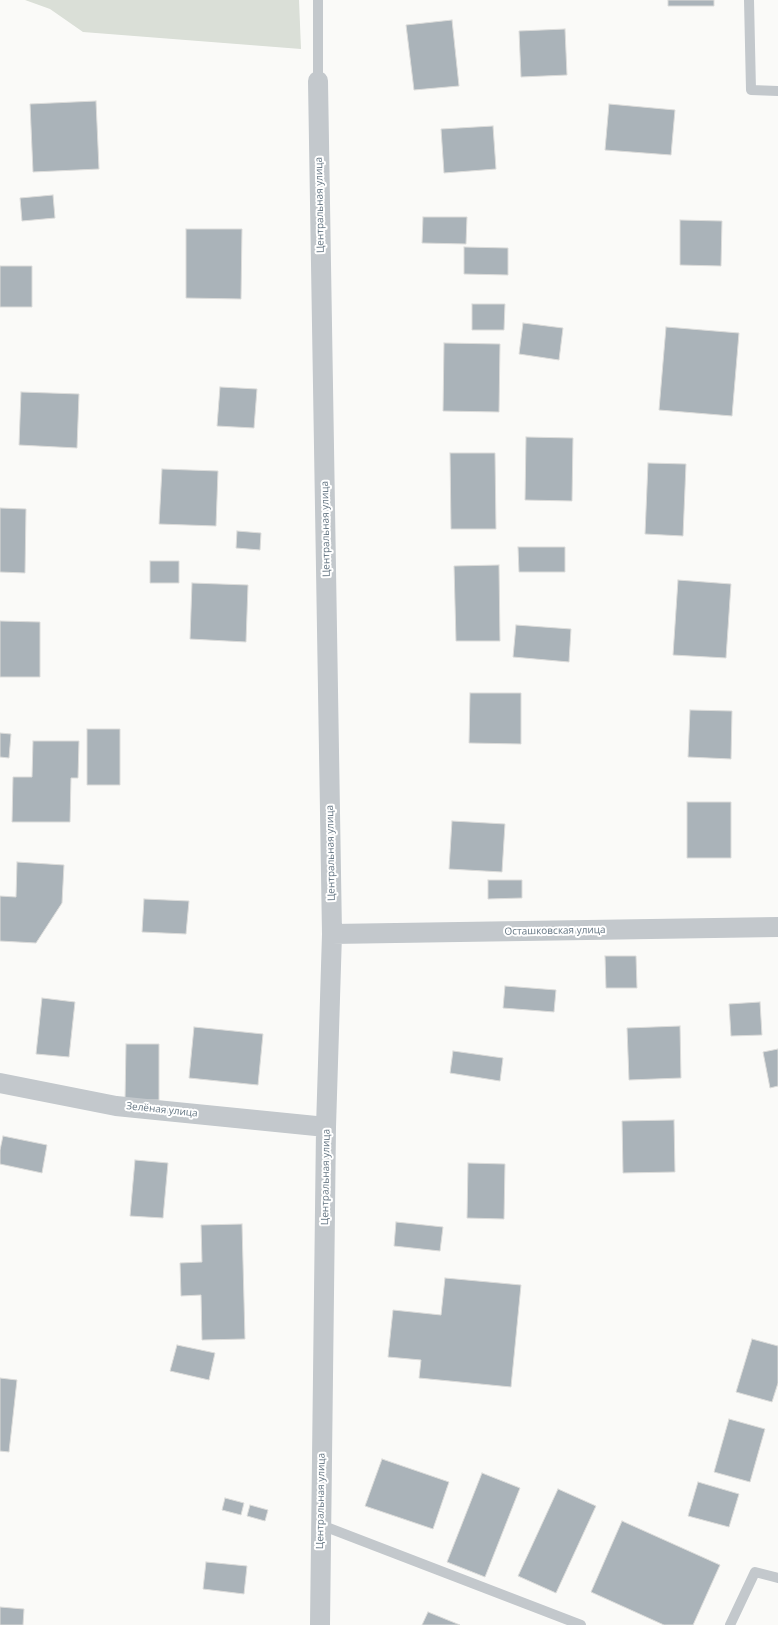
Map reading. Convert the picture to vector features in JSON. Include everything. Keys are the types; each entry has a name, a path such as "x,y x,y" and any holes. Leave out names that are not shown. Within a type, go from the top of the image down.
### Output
{"street":[{"name":"Центральная улица","path":"318,81 332,934 326,1127 320,1525 320,1625"},
{"name":"Осташковская улица","path":"332,934 778,927"},
{"name":"Зелёная улица","path":"0,1083 116,1106 326,1127"}],"lane":[{"path":"318,0 318,81"},
{"path":"749,0 751,90 778,90"},
{"path":"320,1525 581,1625"},
{"path":"730,1625 755,1572 778,1578"}],"shaded area":[{"path":"25,0 299,0 301,49 83,32 50,9"}],"building":[{"path":"668,0 714,0 714,6 668,6"},
{"path":"452,20 459,86 414,90 406,25"},
{"path":"565,29 567,75 521,77 519,31"},
{"path":"96,101 99,169 33,172 30,104"},
{"path":"609,104 675,110 671,155 605,150"},
{"path":"493,126 496,169 444,173 441,129"},
{"path":"53,195 55,218 22,221 20,198"},
{"path":"423,217 467,217 466,244 422,243"},
{"path":"680,220 722,221 721,266 680,265"},
{"path":"186,229 242,229 241,299 186,298"},
{"path":"464,247 508,248 508,275 464,274"},
{"path":"0,266 32,266 32,307 0,307"},
{"path":"472,304 505,304 504,330 472,330"},
{"path":"523,323 563,328 559,360 519,354"},
{"path":"666,327 739,333 732,416 659,410"},
{"path":"444,343 500,344 499,412 443,411"},
{"path":"220,387 257,389 254,428 217,426"},
{"path":"21,392 79,394 77,448 19,445"},
{"path":"526,437 573,438 572,501 525,500"},
{"path":"450,453 495,453 496,529 451,529"},
{"path":"648,463 686,464 683,536 645,534"},
{"path":"162,469 218,471 216,526 159,524"},
{"path":"0,508 26,509 25,573 0,572"},
{"path":"237,531 261,533 260,550 236,548"},
{"path":"518,547 565,547 565,572 519,572"},
{"path":"150,561 179,561 179,583 150,583"},
{"path":"499,565 500,641 456,641 454,566"},
{"path":"678,580 731,584 726,658 673,655"},
{"path":"192,583 248,585 246,642 190,639"},
{"path":"0,621 40,622 40,677 0,677"},
{"path":"516,625 571,629 569,662 513,657"},
{"path":"470,693 521,693 521,744 469,743"},
{"path":"690,710 732,711 731,759 688,757"},
{"path":"87,729 120,729 120,785 87,785"},
{"path":"0,733 11,734 9,758 0,757"},
{"path":"33,741 79,741 78,778 71,778 70,822 12,822 13,777 32,777"},
{"path":"687,802 731,802 731,858 687,858"},
{"path":"452,821 505,824 502,872 449,869"},
{"path":"17,862 64,865 62,903 36,943 0,941 0,896 16,897"},
{"path":"488,880 522,880 522,898 488,899"},
{"path":"144,899 189,901 186,934 142,932"},
{"path":"605,956 636,956 637,988 606,988"},
{"path":"505,986 556,990 554,1012 503,1008"},
{"path":"42,998 75,1002 69,1057 36,1054"},
{"path":"760,1002 762,1035 731,1036 729,1004"},
{"path":"680,1026 681,1078 629,1080 627,1028"},
{"path":"194,1027 263,1034 258,1085 189,1078"},
{"path":"126,1044 159,1044 159,1100 125,1100"},
{"path":"778,1049 778,1086 770,1088 763,1052"},
{"path":"453,1051 503,1058 500,1081 450,1073"},
{"path":"674,1120 675,1172 623,1173 622,1121"},
{"path":"3,1136 47,1145 42,1173 0,1164 0,1150"},
{"path":"135,1160 168,1163 163,1218 130,1216"},
{"path":"468,1163 505,1164 504,1219 467,1218"},
{"path":"396,1222 443,1227 440,1251 394,1246"},
{"path":"242,1224 245,1339 202,1340 201,1295 181,1296 180,1263 202,1262 201,1225"},
{"path":"445,1278 521,1285 511,1387 419,1378 421,1360 388,1357 393,1310 441,1315"},
{"path":"752,1339 778,1346 778,1383 772,1402 736,1392"},
{"path":"177,1345 215,1353 209,1380 170,1371"},
{"path":"0,1378 17,1380 9,1452 0,1451"},
{"path":"729,1419 765,1429 750,1482 714,1472"},
{"path":"382,1459 449,1482 433,1529 365,1506"},
{"path":"482,1473 520,1488 485,1577 447,1562"},
{"path":"698,1482 739,1494 729,1527 688,1516"},
{"path":"558,1489 596,1506 556,1593 518,1576"},
{"path":"225,1498 244,1503 241,1515 222,1510"},
{"path":"250,1505 268,1510 265,1521 247,1516"},
{"path":"622,1521 720,1565 693,1625 664,1625 591,1592"},
{"path":"206,1562 247,1566 244,1594 203,1589"},
{"path":"0,1607 24,1609 23,1625 0,1625"},
{"path":"428,1612 460,1625 422,1625"}]}
